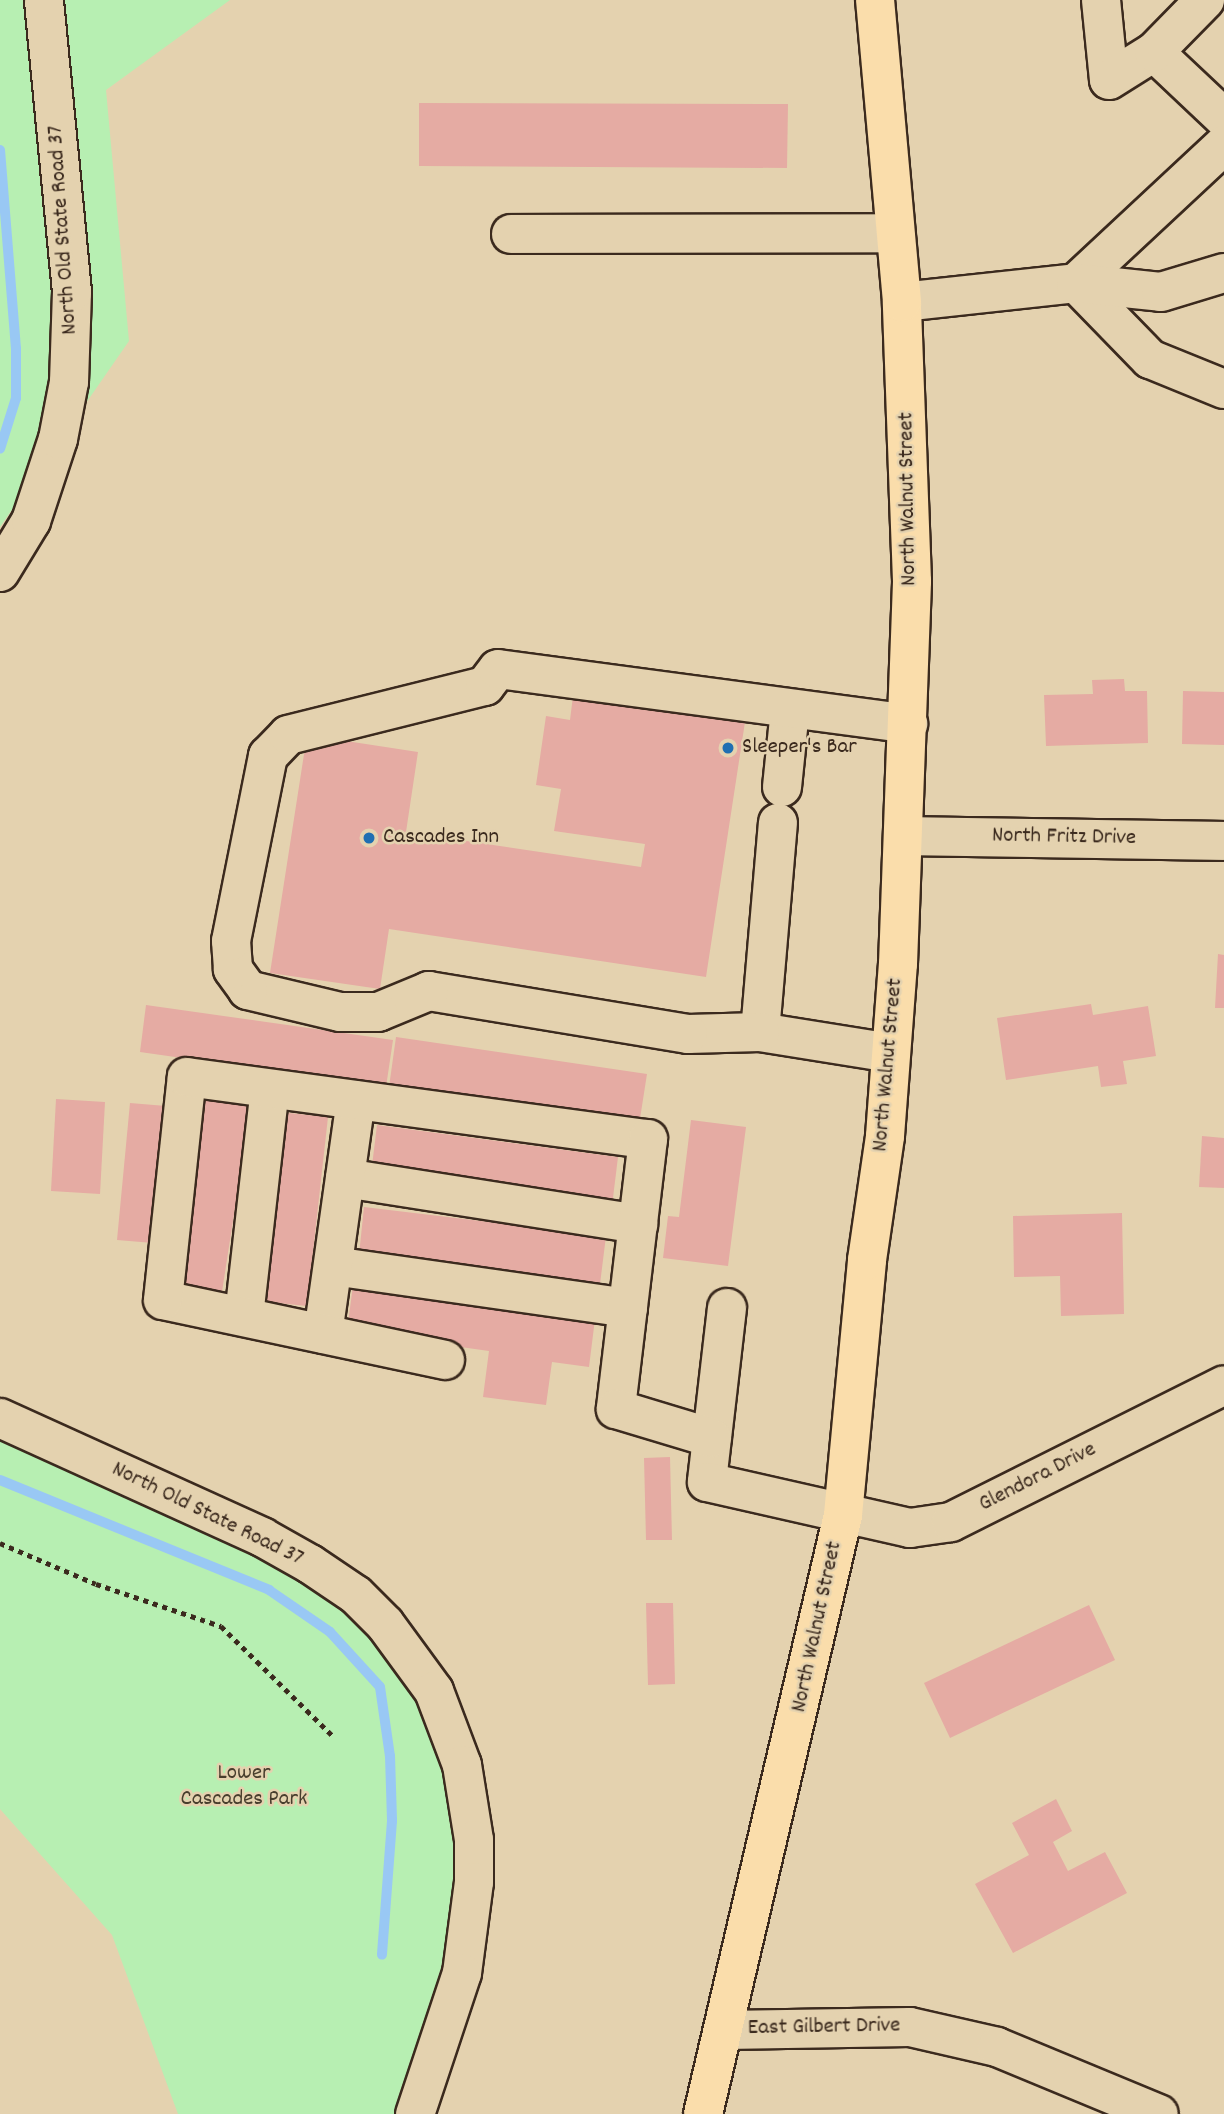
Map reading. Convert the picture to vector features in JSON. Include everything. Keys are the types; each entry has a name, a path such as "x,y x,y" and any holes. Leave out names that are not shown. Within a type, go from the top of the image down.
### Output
{"main road":[{"name":"North Walnut Street","path":"703,2114 725,2030 843,1515 891,1053 904,836 912,581 902,302 875,0"}],"street":[{"name":"North Old State Road 37","path":"0,572 31,521 58,439 69,382 72,292 44,0"},
{"path":"1101,0 1109,80 1154,52 1206,0"},
{"path":"1154,52 1224,118"},
{"path":"1076,283 1224,145"},
{"path":"511,234 895,233"},
{"path":"902,302 1076,283 1161,292 1224,272"},
{"path":"1076,283 1150,359 1224,388"},
{"path":"891,1053 760,1032 688,1034 429,991 378,1012 340,1012 248,990 233,969 231,941 268,756 288,735 485,686 498,669 908,724"},
{"path":"760,1032 790,709"},
{"name":"North Fritz Drive","path":"904,836 1224,841"},
{"path":"444,1360 163,1300 187,1077 648,1139 616,1409 712,1438 727,1308"},
{"path":"244,1316 270,1088"},
{"path":"323,1334 356,1100"},
{"path":"345,1178 638,1224"},
{"path":"333,1266 628,1308"},
{"name":"Glendora Drive","path":"712,1438 707,1482 843,1515 910,1528 951,1522 1224,1385"},
{"name":"North Old State Road 37","path":"0,1418 262,1537 310,1564 356,1595 385,1624 434,1692 462,1765 474,1840 474,1882 463,1973 415,2114"},
{"name":"East Gilbert Drive","path":"725,2030 910,2027 998,2047 1159,2114"}],"path":[{"path":"0,1543 96,1584 221,1626 332,1735"}],"green space":[{"path":"0,0 230,0 106,90 129,341 0,527"},
{"name":"Lower Cascades Park","path":"0,1435 259,1553 336,1603 403,1666 458,1801 462,1882 448,1961 409,2114 178,2114 112,1935 0,1809"}],"building":[{"path":"419,103 788,104 787,168 419,166"},
{"path":"1124,679 1125,691 1147,691 1148,743 1046,746 1044,695 1093,694 1092,680"},
{"path":"1183,691 1224,692 1224,745 1182,744"},
{"name":"Cascades Inn","path":"573,696 745,722 706,977 389,929 380,989 270,973 307,735 418,752 406,832 641,867 645,844 554,831 561,789 536,785 546,716 570,720"},
{"path":"1218,954 1224,955 1224,1008 1215,1008"},
{"path":"1091,1004 1093,1015 1148,1006 1156,1056 1123,1061 1127,1084 1101,1087 1098,1066 1006,1080 997,1018"},
{"path":"146,1005 393,1040 386,1087 140,1052"},
{"path":"396,1037 647,1074 639,1125 389,1087"},
{"path":"204,1098 251,1105 221,1298 175,1291"},
{"path":"56,1099 105,1102 100,1194 51,1191"},
{"path":"130,1103 166,1106 153,1243 117,1240"},
{"path":"279,1112 328,1117 307,1306 258,1301"},
{"path":"691,1120 746,1127 728,1266 663,1258 668,1216 679,1217"},
{"path":"377,1125 618,1157 612,1206 371,1174"},
{"path":"1202,1136 1224,1138 1224,1188 1199,1187"},
{"path":"364,1207 606,1236 600,1284 359,1255"},
{"path":"1122,1213 1124,1314 1061,1316 1060,1276 1014,1277 1013,1216"},
{"path":"353,1285 595,1319 589,1367 552,1362 546,1405 483,1397 489,1351 347,1331"},
{"path":"670,1457 672,1540 646,1540 644,1458"},
{"path":"646,1603 673,1603 675,1684 648,1685"},
{"path":"1089,1605 1115,1660 950,1738 924,1683"},
{"path":"1056,1799 1072,1831 1053,1842 1068,1871 1105,1852 1127,1893 1013,1953 975,1884 1029,1855 1012,1823"}],"waterway":[{"path":"0,150 16,349 16,398 0,449"},
{"path":"0,1480 269,1590 330,1632 380,1687 390,1756 392,1821 382,1955"}],"place":[{"name":"Sleeper's Bar","path":"728,748"},
{"name":"Cascades Inn","path":"369,838"}]}
